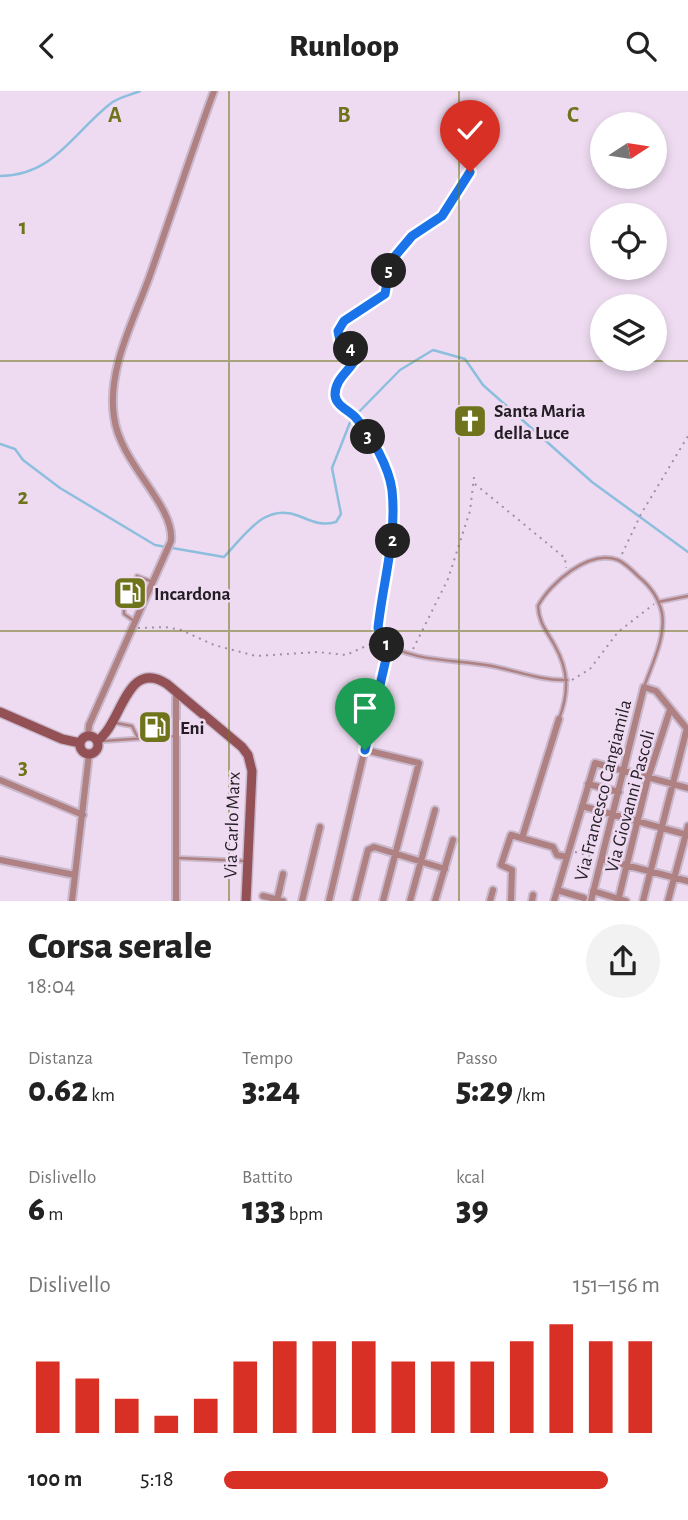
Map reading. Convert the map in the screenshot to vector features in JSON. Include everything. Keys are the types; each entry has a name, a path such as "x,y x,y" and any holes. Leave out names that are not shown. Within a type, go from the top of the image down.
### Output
{"main road":[{"name":"Via Carlo Marx","path":"80,743 109,732 124,698 137,682 153,678 176,691 248,755 252,771 246,901"},
{"path":"0,712 62,740 80,743 82,751 89,754"},
{"name":"Via Carlo Marx","path":"89,754 97,748 92,739"}],"street":[{"path":"92,739 89,725 171,541 169,519 126,457 118,437 112,398 124,344 214,91"},
{"path":"329,901 389,646"},
{"path":"643,901 688,729 656,691 645,687"},
{"name":"Via Francesco Cangiamila","path":"588,899 593,891 645,687"},
{"path":"176,691 176,901"},
{"name":"Via Giovanni Pascoli","path":"621,900 648,778 670,710"},
{"path":"522,838 559,719"},
{"path":"365,750 419,763 383,901"},
{"path":"72,901 89,754"},
{"path":"554,901 595,763 688,787"},
{"path":"0,780 83,815"},
{"path":"588,784 619,792"},
{"path":"582,806 687,835"},
{"path":"411,901 435,810"},
{"path":"676,901 669,897 688,826"},
{"path":"302,901 320,827"},
{"path":"511,901 514,874 512,870 501,865 511,835 553,847 557,855 568,854"},
{"path":"435,901 453,840"},
{"path":"355,901 368,849 374,847 444,869"},
{"path":"601,859 688,881"},
{"path":"0,860 75,875"},
{"path":"263,896 279,900 283,874"},
{"path":"490,901 493,890"},
{"path":"557,890 588,899"},
{"path":"593,891 621,900"}],"lane":[{"path":"390,265 385,294 344,321 338,331 340,341 356,355 354,363 342,375 335,391 337,402 358,420 384,465 392,488 393,542 378,628 382,641 411,653 490,665 554,681 567,680"},
{"path":"559,719 567,695 567,680 555,646 541,625 538,607 544,595 567,572 598,560 619,560 649,585 658,602 663,631 645,687"},
{"path":"134,624 124,614 124,607 137,576 153,582"},
{"path":"658,602 688,596"},
{"path":"114,723 132,726 137,736"},
{"path":"92,739 176,736"},
{"path":"176,858 248,861"}],"path":[{"path":"390,265 412,236 442,216 470,172"},
{"path":"619,560 641,514 688,436"},
{"path":"411,653 448,579 470,511 474,477 478,489 565,558 567,572"},
{"path":"567,680 590,669 618,632 640,612 658,602"},
{"path":"134,624 181,630 214,645 256,656 318,652 346,655 372,641 389,646"},
{"path":"568,854 588,855"}],"waterway":[{"path":"0,176 18,174 48,161 110,104 140,91"},
{"path":"0,444 15,449 23,460 60,488 155,545 224,557 248,530 276,513 287,513 313,522 336,522 341,514 332,468 351,420 400,370 433,350 465,359 483,385 592,482 688,552"}],"place":[{"name":"Santa Maria della Luce","path":"470,421"},
{"name":"Incardona","path":"130,593"},
{"name":"Eni","path":"155,727"}],"route":[{"path":"365,750 389,646 382,641 378,628 393,542 392,488 384,465 358,420 337,402 335,397 342,375 356,358 355,353 340,341 337,334 344,321 385,294 390,265 396,255 412,236 442,216 470,172"}]}
